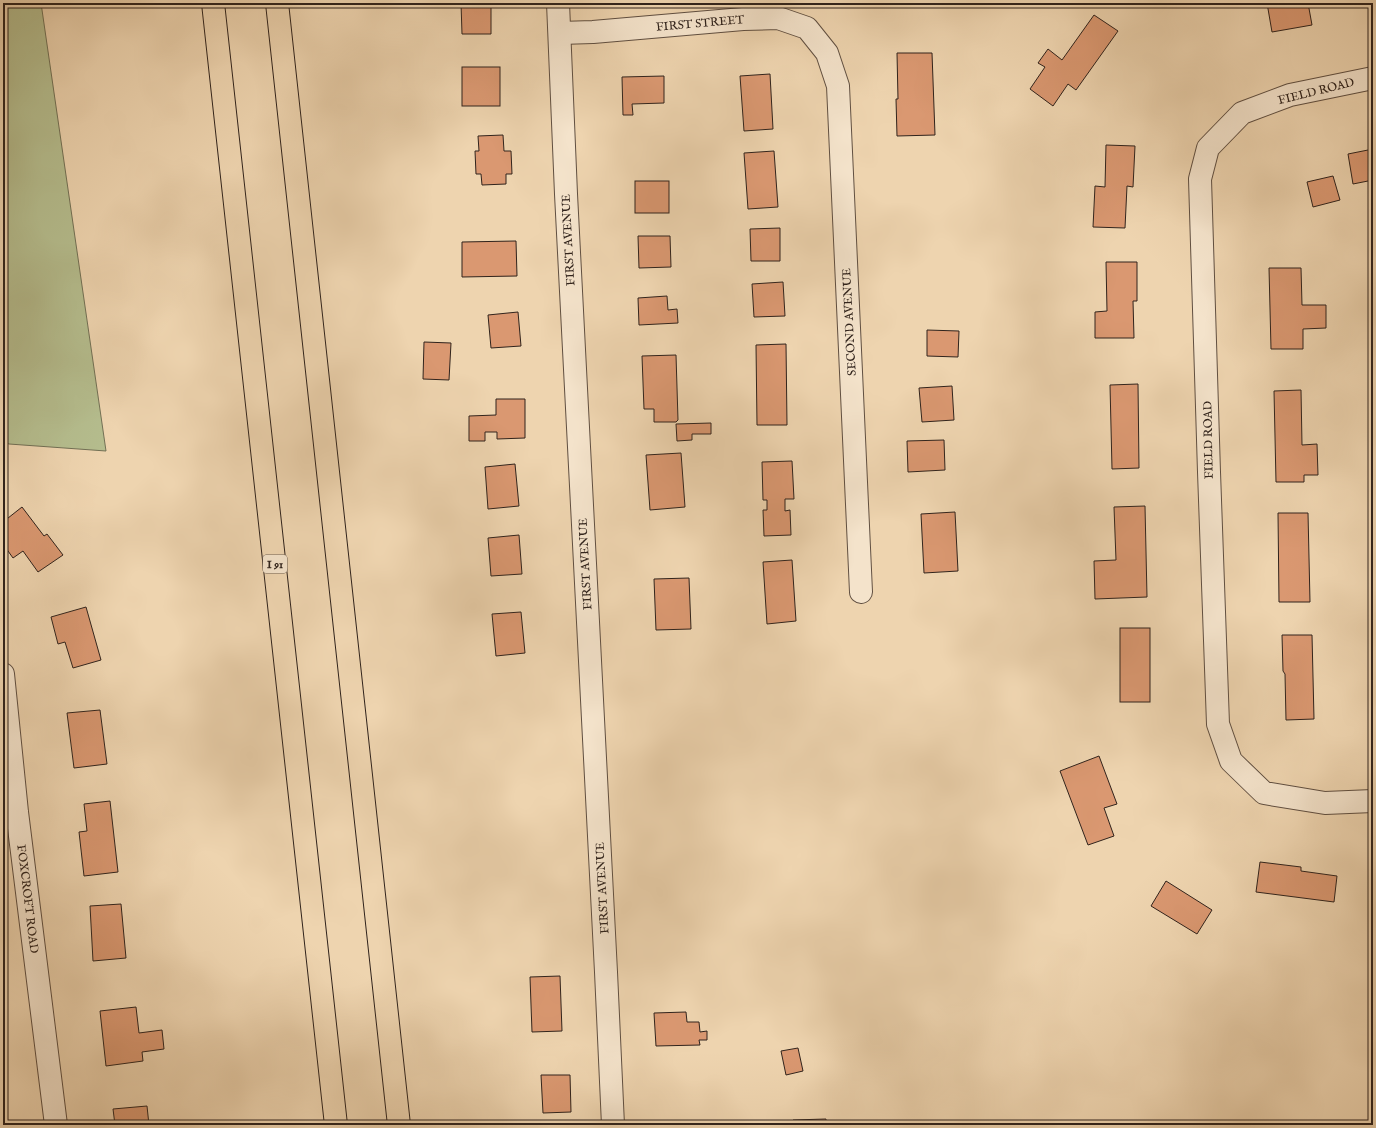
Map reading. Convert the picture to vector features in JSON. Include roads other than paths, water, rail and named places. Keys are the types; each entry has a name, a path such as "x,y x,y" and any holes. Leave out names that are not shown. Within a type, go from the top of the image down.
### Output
{"highway":[{"name":"I 91","path":"213,3 336,1125"},
{"path":"277,3 399,1125"}],"street":[{"name":"FIRST AVENUE","path":"558,3 566,194 613,1125"},
{"name":"FIRST STREET","path":"560,33 593,32 735,20 778,18 807,28 827,53"},
{"name":"SECOND AVENUE","path":"827,53 838,86 861,592"},
{"name":"FIELD ROAD","path":"1373,78 1290,95 1242,113 1208,148 1200,179 1218,724 1231,761 1264,793 1325,803 1373,801"},
{"name":"FOXCROFT ROAD","path":"3,674 10,813 56,1125"}]}
